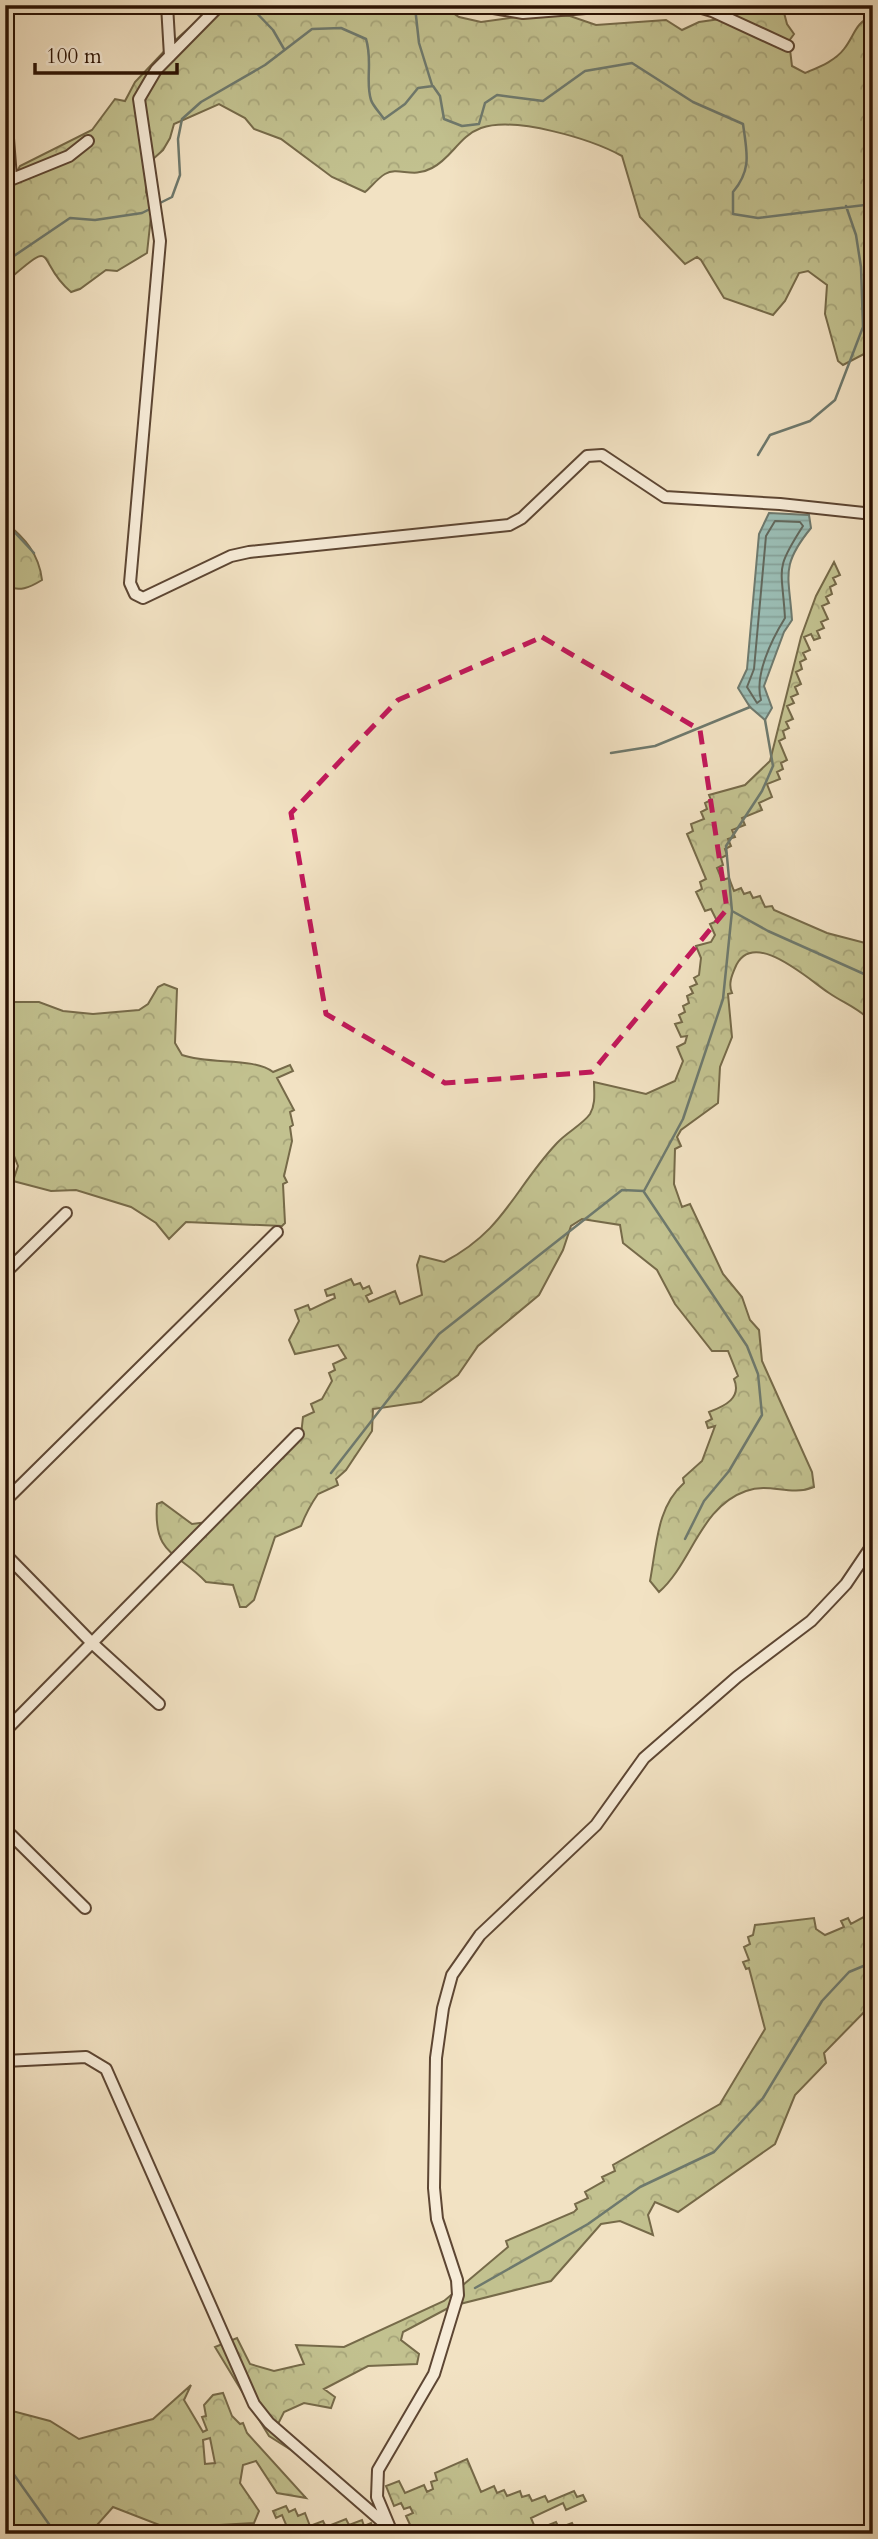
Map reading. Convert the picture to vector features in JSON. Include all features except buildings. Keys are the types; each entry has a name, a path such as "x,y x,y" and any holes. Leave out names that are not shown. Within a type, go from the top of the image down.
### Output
{"street":[{"path":"167,5 170,55"},
{"path":"220,5 170,55 144,88 139,99 139,116 160,241 130,583 135,594 143,598 231,556 249,552 509,525 522,518 587,456 594,454 601,455 665,497 873,514"},
{"path":"484,6 523,13 622,5"},
{"path":"692,5 712,11 788,46"},
{"path":"5,99 8,180 62,160 88,141"},
{"path":"5,1273 66,1213"},
{"path":"5,1501 277,1232"},
{"path":"5,1731 298,1434"},
{"path":"394,2531 377,2497 378,2470 434,2374 458,2295 455,2273 437,2219 434,2188 436,2058 443,2008 452,1975 480,1935 596,1825 644,1758 737,1677 811,1621 846,1584 873,1544"},
{"path":"5,1554 92,1643 159,1704"},
{"path":"5,1829 85,1908"},
{"path":"5,2061 86,2057 106,2069 254,2403 269,2423 394,2531"}],"highlighted area":[{"path":"542,637 700,730 727,909 592,1072 445,1083 326,1014 291,813 398,700"}],"green space":[{"path":"215,5 321,5 351,11 365,5 441,5 459,17 481,22 539,14 570,16 596,25 666,20 682,30 699,22 727,18 743,5 776,5 783,9 787,24 794,34 789,41 792,66 805,73 836,57 859,25 873,16 873,321 864,354 843,365 838,361 825,314 827,285 808,271 799,273 785,301 773,315 724,298 701,260 697,257 685,264 640,217 622,156 553,131 513,125 481,128 467,136 445,159 432,168 418,172 390,172 365,192 332,177 281,139 254,129 245,118 219,104 174,124 163,150 152,160 146,192 152,207 147,253 117,271 106,270 80,289 71,292 45,258 40,256 5,283 5,193 20,166 92,130 115,99 125,101 135,82 171,44"},
{"path":"5,522 25,541 38,562 42,580 29,587 15,589 5,586"},
{"path":"834,562 840,575 833,578 836,584 830,587 832,594 826,597 829,603 822,606 828,619 821,622 824,628 817,631 820,638 814,640 811,634 804,637 810,650 803,653 806,659 800,662 802,669 796,672 801,684 795,687 798,694 791,697 794,703 787,706 793,719 786,722 789,728 783,731 785,738 779,741 787,760 781,763 783,769 777,772 780,779 767,784 772,797 759,803 762,810 742,818 745,825 732,830 735,837 728,839 731,846 725,849 727,855 721,858 723,865 717,868 722,880 729,878 734,891 741,888 744,894 750,892 753,898 760,896 765,907 772,906 774,910 827,933 873,945 873,1023 781,960 754,952 743,956 732,977 732,993 728,994 732,1037 720,1067 718,1103 681,1130 677,1137 681,1146 675,1149 674,1184 682,1207 690,1204 723,1274 742,1297 750,1320 759,1330 762,1361 812,1472 814,1487 796,1491 755,1489 730,1499 707,1522 680,1566 659,1592 650,1581 663,1515 668,1503 684,1483 683,1478 702,1461 715,1426 708,1428 706,1422 712,1419 709,1412 721,1407 734,1396 734,1379 738,1376 728,1351 712,1351 675,1304 657,1270 623,1243 620,1225 582,1219 571,1226 563,1250 539,1295 478,1346 458,1375 421,1402 373,1409 372,1431 346,1470 336,1479 338,1485 318,1494 301,1526 275,1537 254,1600 246,1607 240,1607 233,1585 206,1582 163,1544 157,1521 157,1504 162,1502 192,1524 208,1522 301,1435 303,1417 314,1412 311,1404 322,1399 332,1381 329,1373 335,1370 333,1364 346,1358 338,1345 295,1354 289,1340 299,1321 295,1310 308,1305 310,1310 335,1298 334,1294 327,1296 325,1290 351,1279 354,1285 360,1283 363,1289 369,1286 372,1293 366,1296 369,1302 395,1291 400,1304 422,1295 417,1265 420,1256 444,1262 465,1250 495,1223 542,1160 565,1135 590,1114 594,1102 594,1082 646,1094 675,1081 683,1061 677,1047 685,1043 687,1036 681,1037 675,1024 682,1022 679,1015 685,1012 683,1006 689,1003 687,996 693,993 690,987 697,984 694,978 699,975 701,958 696,946 711,942 715,935 710,924 717,921 711,909 705,911 696,892 702,889 700,882 706,879 687,834 693,831 691,824 704,819 701,812 707,809 705,803 711,800 709,795 745,785 770,761 801,637 816,596"},
{"path":"164,984 177,989 175,1043 182,1055 254,1064 273,1072 290,1065 293,1071 277,1078 294,1110 290,1112 292,1141 284,1176 287,1182 283,1184 285,1223 282,1226 186,1222 169,1239 156,1223 131,1207 76,1190 51,1191 13,1181 18,1166 14,1156 5,1155 5,1002 39,1002 63,1011 93,1014 139,1010 148,1004 158,987"},
{"path":"873,1912 873,2003 824,2053 826,2063 795,2095 775,2144 678,2212 655,2202 648,2215 653,2235 620,2221 601,2224 551,2281 452,2306 403,2332 401,2340 419,2354 417,2364 368,2366 324,2389 335,2397 331,2408 304,2403 284,2412 278,2424 307,2460 269,2436 215,2347 237,2338 250,2364 274,2371 304,2364 296,2345 344,2347 444,2301 508,2247 506,2241 574,2212 577,2209 575,2204 588,2198 585,2192 604,2181 602,2177 615,2171 613,2165 720,2104 765,2029 749,1968 746,1969 743,1962 749,1960 744,1947 750,1944 748,1937 753,1935 755,1925 814,1918 816,1929 825,1935 844,1927 841,1921 848,1918 851,1924"},
{"path":"191,2385 184,2400 203,2432 207,2430 202,2417 206,2416 204,2405 213,2395 223,2393 232,2416 240,2424 243,2423 247,2433 306,2498 277,2493 256,2461 243,2465 240,2483 259,2511 254,2523 167,2528 113,2507 97,2525 98,2534 5,2534 5,2482 11,2472 8,2464 5,2465 5,2409 50,2421 79,2439 153,2419","holes":["210,2438 215,2463 205,2464 203,2440"]},
{"path":"467,2459 481,2492 494,2486 497,2493 504,2490 507,2496 520,2491 522,2497 529,2495 532,2501 545,2496 548,2502 574,2491 577,2497 583,2495 586,2501 566,2510 563,2503 531,2518 536,2530 556,2522 559,2528 572,2523 575,2529 581,2527 584,2534 406,2534 412,2529 406,2516 413,2513 410,2507 404,2509 401,2503 394,2506 386,2486 399,2481 405,2493 424,2485 427,2492 433,2489 431,2482 437,2480 435,2473"},
{"path":"286,2506 289,2512 295,2509 298,2516 305,2513 310,2526 323,2521 326,2527 346,2519 349,2525 362,2520 364,2526 371,2523 375,2534 290,2534 282,2515 276,2518 273,2511"}],"water":[{"path":"769,513 809,515 811,528 791,562 789,581 792,620 784,632 764,686 772,708 765,720 750,707 738,688 747,669 759,534"}],"waterway":[{"path":"249,5 273,30 284,49"},
{"path":"415,7 419,43 432,85"},
{"path":"158,204 172,197 180,175 178,139 182,119 201,102 265,65 312,29 341,28 366,39 369,55 369,93 384,119 405,104 418,88 433,86 440,96 444,119 462,126 479,124 485,103 497,95 543,101 585,71 632,63 693,102 743,124 747,160 743,176 733,192 733,214 758,218 873,204"},
{"path":"758,455 770,435 810,421 835,400 863,327 861,267 856,235 846,206"},
{"path":"5,262 70,218 95,220 142,213 152,208"},
{"path":"5,522 34,553"},
{"path":"611,753 655,746 750,707"},
{"path":"331,1473 439,1334 622,1190 644,1191 683,1119 723,999 732,911 726,846 762,791 773,766 765,720"},
{"path":"732,911 768,931 873,978"},
{"path":"644,1192 747,1346 758,1374 762,1415 729,1471 704,1501 685,1539"},
{"path":"475,2288 588,2224 640,2187 714,2152 763,2098 822,2001 849,1972 873,1962"},
{"path":"5,2462 56,2534"}]}
